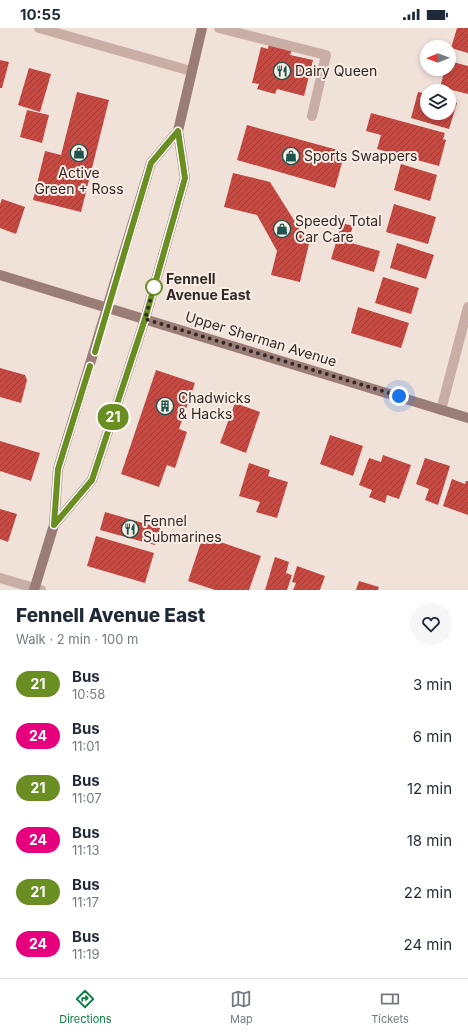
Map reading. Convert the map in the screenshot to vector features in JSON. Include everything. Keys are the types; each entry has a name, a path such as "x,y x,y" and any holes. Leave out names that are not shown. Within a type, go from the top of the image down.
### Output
{"main road":[{"path":"54,525 92,480 145,319 185,178 178,131 202,28"},
{"path":"37,589 54,525 58,469 151,163 178,131"},
{"name":"Upper Sherman Avenue","path":"0,274 468,418"}],"street":[{"path":"39,28 191,71"},
{"path":"220,28 326,55 312,116"},
{"path":"442,410 468,307"},
{"path":"0,578 37,589"}],"building":[{"path":"457,28 468,28 468,53 456,49 456,40 453,40"},
{"name":"Dairy Queen","path":"269,44 292,50 290,55 313,60 304,96 277,89 275,94 257,89 259,84 252,83 261,47 268,49"},
{"path":"0,60 9,62 2,88 0,88"},
{"path":"456,63 468,66 468,94 456,91 456,84 441,84 443,76 456,76"},
{"path":"29,68 51,74 40,112 18,105"},
{"name":"Active Green + Ross","path":"77,92 109,100 81,212 33,200 45,151 61,155"},
{"path":"418,92 420,92 420,120 452,120 449,129 411,118"},
{"path":"27,110 49,115 42,143 20,137"},
{"path":"371,113 445,133 443,139 446,140 439,166 377,149 381,135 366,131"},
{"name":"Sports Swappers","path":"247,125 345,152 335,188 237,160"},
{"path":"401,164 437,175 430,201 394,190"},
{"name":"Speedy Total Car Care","path":"233,173 270,182 309,244 300,282 271,275 277,251 257,215 224,207"},
{"path":"2,199 25,207 16,234 0,228 0,204"},
{"path":"394,204 436,217 428,244 386,232"},
{"path":"342,223 353,226 348,242 380,251 374,272 331,259"},
{"path":"397,243 434,255 426,279 390,268"},
{"path":"383,277 419,288 411,314 375,303"},
{"path":"358,307 409,323 401,348 351,333"},
{"path":"0,368 25,375 27,380 21,403 0,397"},
{"name":"Chadwicks & Hacks","path":"156,370 195,383 179,429 187,432 175,468 167,465 159,487 121,474"},
{"path":"235,403 260,412 246,453 220,443"},
{"path":"330,435 363,446 353,476 320,464"},
{"path":"0,441 40,453 31,481 0,471"},
{"path":"383,455 411,465 399,499 387,495 385,503 369,497 372,490 359,485 369,458 381,462"},
{"path":"425,458 450,466 438,505 425,500 429,489 416,484"},
{"path":"249,463 270,470 268,476 288,482 277,518 256,512 260,502 239,496"},
{"path":"452,479 465,484 466,481 468,481 468,515 443,506"},
{"path":"0,509 17,514 8,542 0,539"},
{"name":"Fennel Submarines","path":"105,512 160,528 155,545 100,530"},
{"path":"96,536 154,553 145,583 87,566"},
{"path":"203,536 261,556 249,590 215,590 188,581"},
{"path":"275,557 289,562 286,573 292,575 287,590 265,590"},
{"path":"297,566 325,576 320,590 293,590 296,583 292,582"},
{"path":"359,581 379,587 378,590 356,590"}],"bus line":[{"name":"21","path":"90,366 58,469 54,525 92,480 145,319 185,178 178,131 151,163 95,352"}],"place":[{"name":"Dairy Queen","path":"282,71"},
{"name":"Active Green + Ross","path":"79,153"},
{"name":"Sports Swappers","path":"291,156"},
{"name":"Speedy Total Car Care","path":"282,229"},
{"name":"Fennell Avenue East","path":"154,287"},
{"name":"Chadwicks & Hacks","path":"165,406"},
{"name":"Fennel Submarines","path":"130,529"}],"route":[{"path":"154,287 145,319 399,396"}]}
